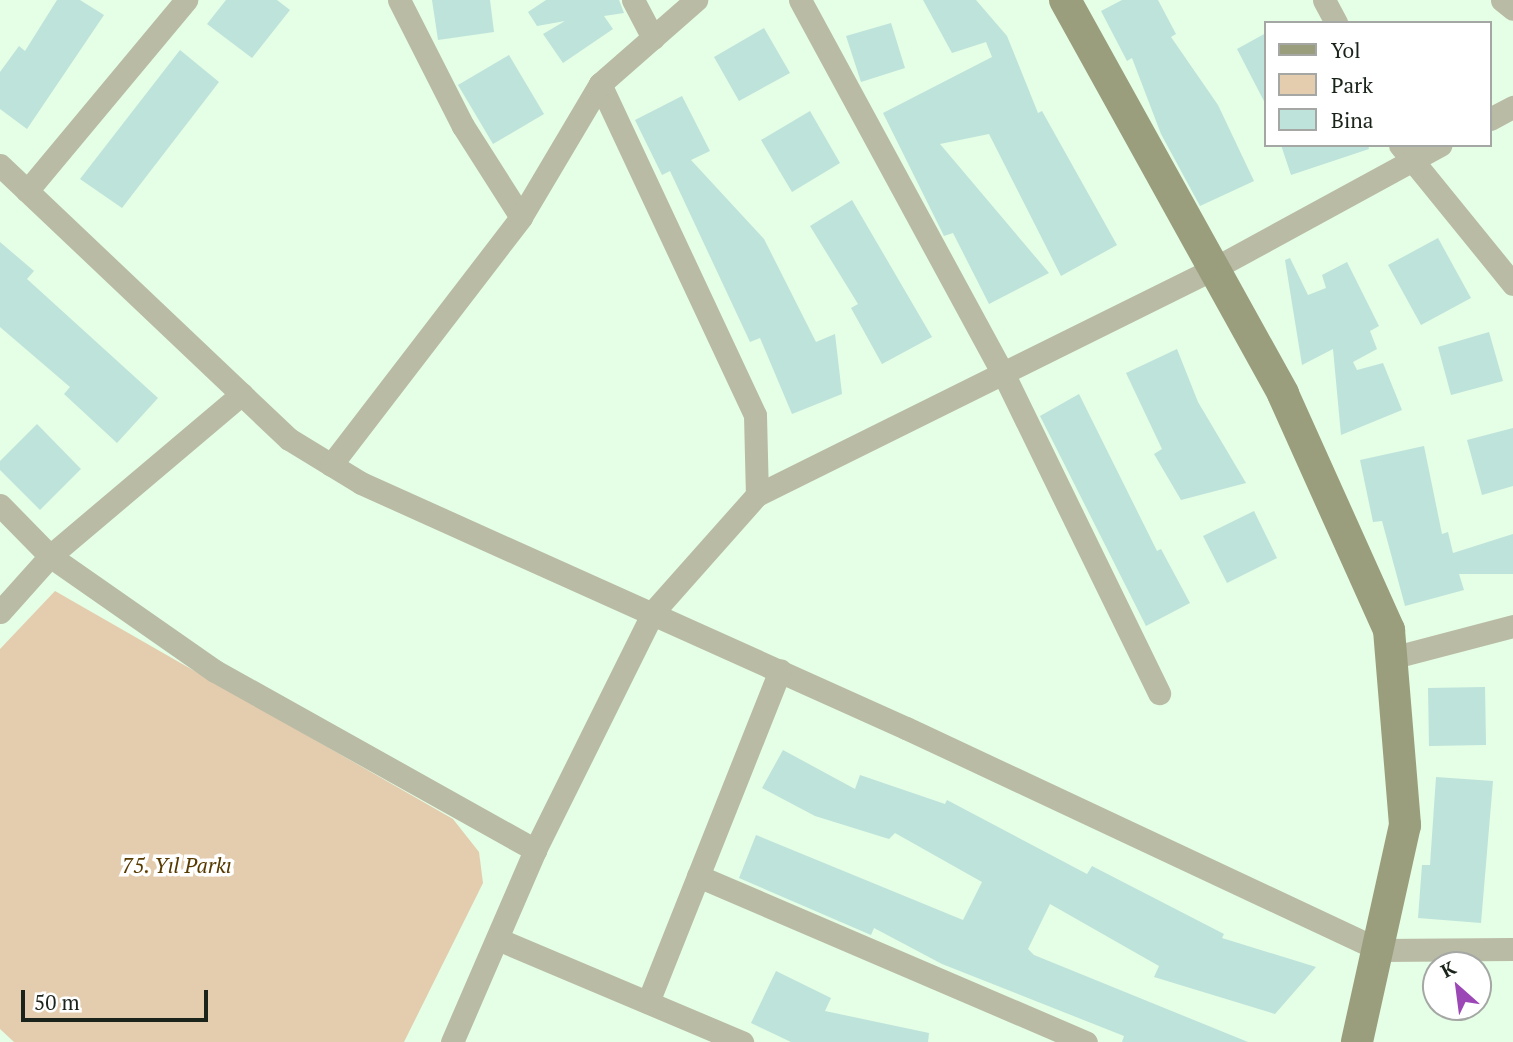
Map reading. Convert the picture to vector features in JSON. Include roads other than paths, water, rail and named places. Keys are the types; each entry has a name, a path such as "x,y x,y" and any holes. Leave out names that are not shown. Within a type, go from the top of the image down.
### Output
{"street":[{"path":"27,191 186,0"},
{"path":"399,0 463,125 521,217"},
{"path":"633,0 653,38"},
{"path":"331,465 521,217 600,84 696,0"},
{"path":"800,0 1004,375 1159,693"},
{"path":"1065,0 1283,394 1389,630 1405,825 1380,950 1357,1042"},
{"path":"1324,0 1335,21"},
{"path":"1502,0 1513,9"},
{"path":"600,84 755,415 757,495"},
{"path":"1492,118 1513,107"},
{"path":"453,1042 500,940 535,850 653,612 757,495 1004,375 1213,269 1404,154 1432,147"},
{"path":"1404,154 1513,284"},
{"path":"0,165 289,439 361,483 780,670 1380,950 1513,949"},
{"path":"0,612 50,556 242,394"},
{"path":"0,505 50,556 215,671 535,850"},
{"path":"1391,658 1513,626"},
{"path":"648,1002 780,670"},
{"path":"698,876 1086,1042"},
{"path":"500,940 742,1042"}],"park label":[{"name":"75. Yıl Parkı","path":"177,865"}]}
